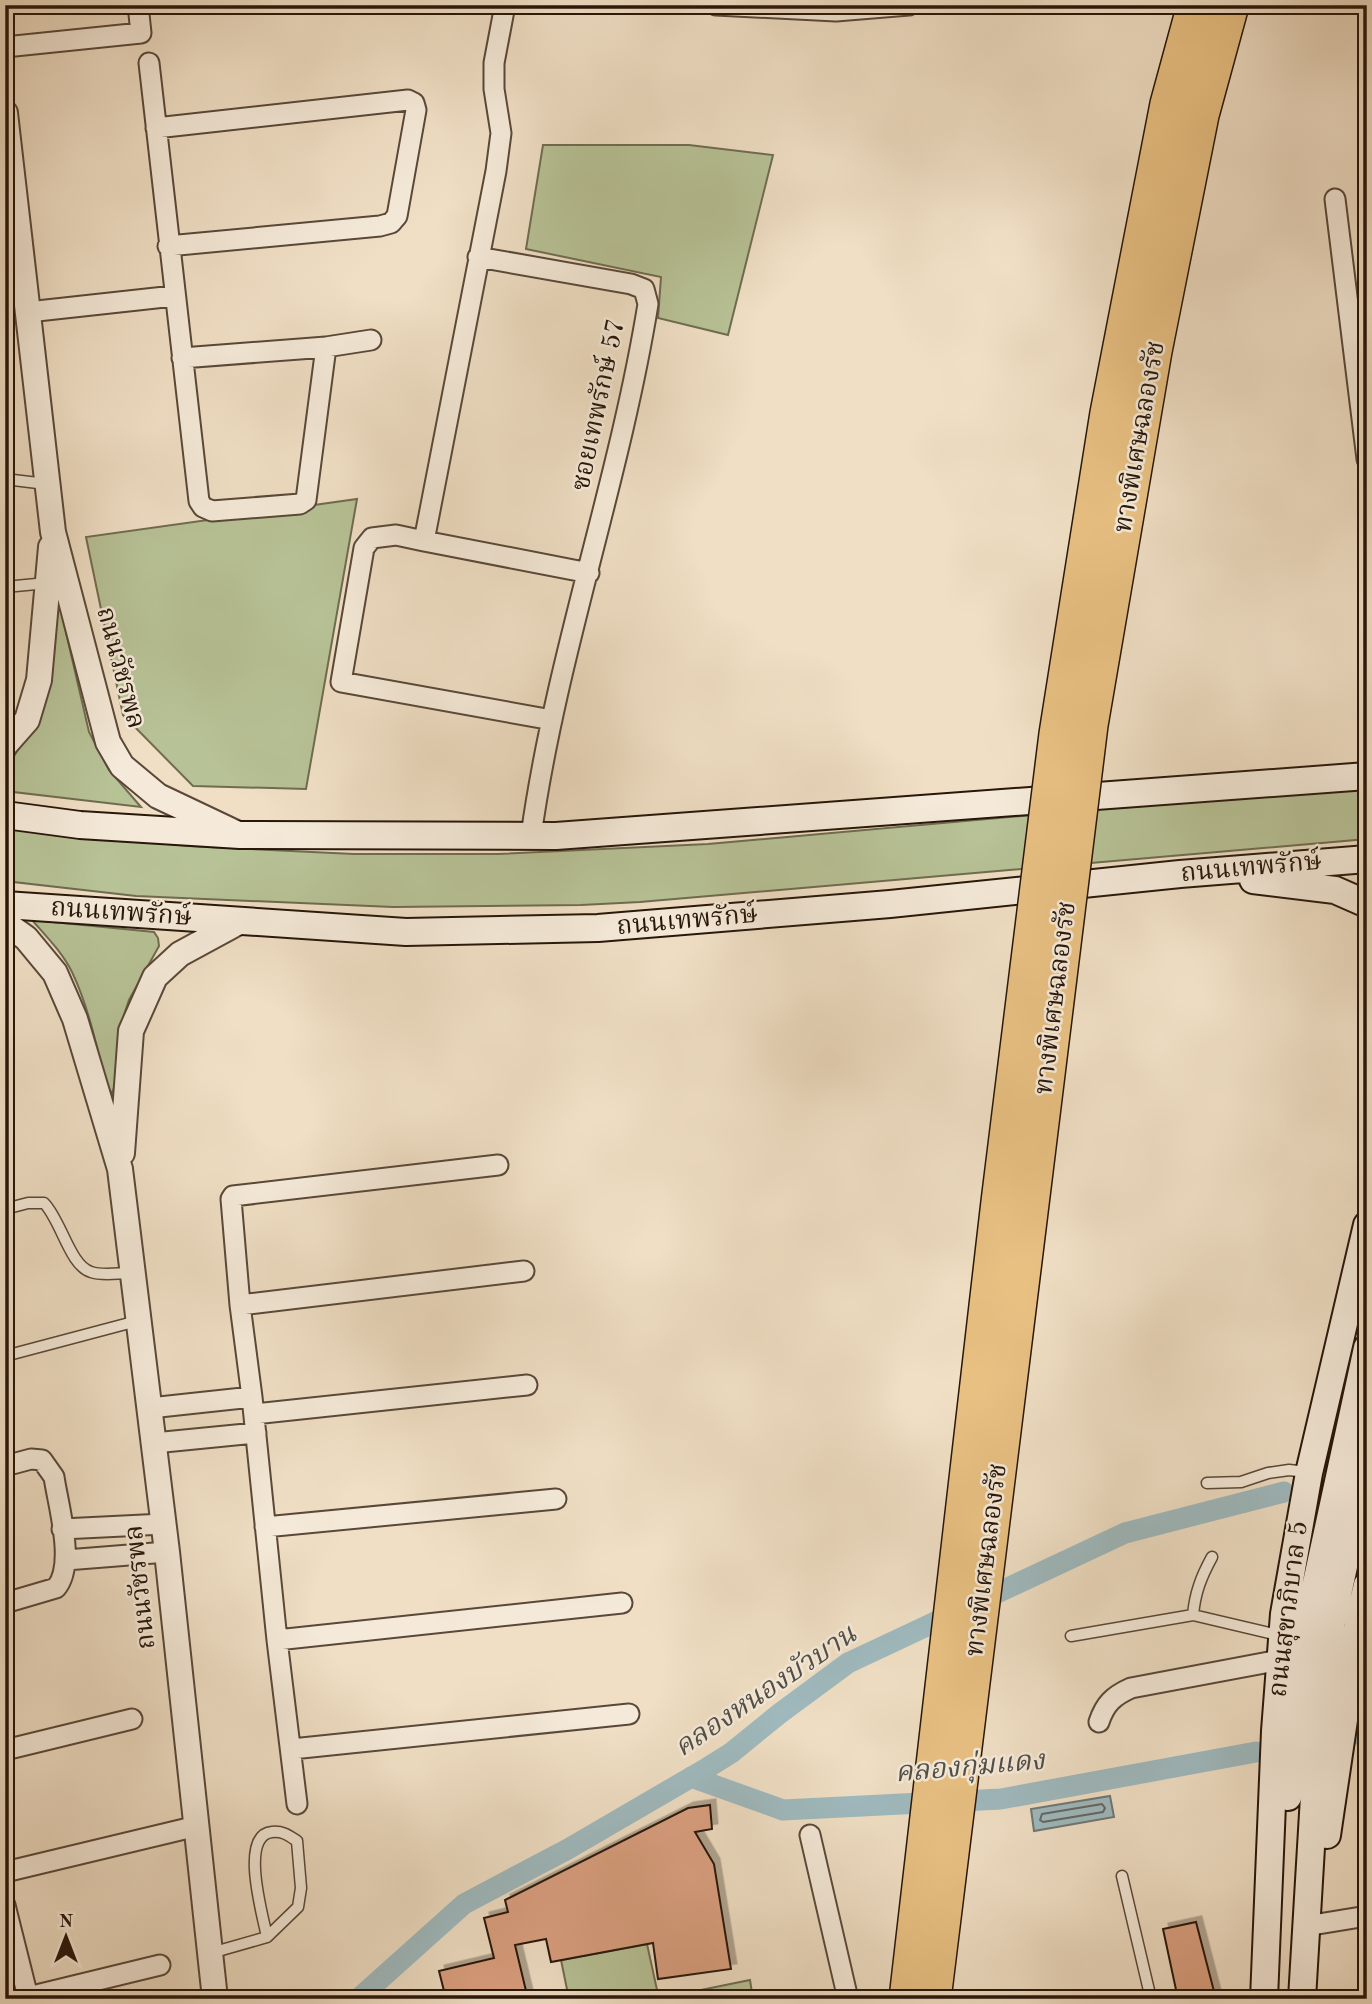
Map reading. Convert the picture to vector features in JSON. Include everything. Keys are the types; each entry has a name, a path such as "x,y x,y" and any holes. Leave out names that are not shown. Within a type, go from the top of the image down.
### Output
{"highway":[{"name":"ทางพิเศษฉลองรัช","path":"907,1999 1056,734 1108,413 1168,104 1195,5"},
{"name":"ทางพิเศษฉลองรัช","path":"933,1999 1090,725 1154,351 1201,114 1231,5"}],"main road":[{"path":"1179,789 1367,757"},
{"path":"5,815 80,825 240,835 556,836 1367,776"},
{"name":"ถนนเทพรักษ์","path":"5,905 405,932 598,928 890,904 1180,874 1367,859"},
{"path":"1180,874 1282,882 1335,890 1367,904"},
{"name":"ถนนสุขาภิบาล 5","path":"1264,1999 1275,1731 1281,1648 1293,1555 1309,1473 1367,1225"},
{"name":"ถนนสุขาภิบาล 5","path":"1310,1926 1306,1743 1308,1620 1367,1348"},
{"name":"ถนนสุขาภิบาล 5","path":"1264,1999 1306,1743 1367,1460"},
{"name":"ถนนสุขาภิบาล 5","path":"1302,1999 1310,1926 1360,1664 1367,1585"}],"street":[{"path":"5,47 141,33 138,5"},
{"path":"424,541 496,171 501,133 494,89 494,63 505,5"},
{"path":"716,5 836,11 909,5"},
{"path":"149,63 174,296 199,501 203,507 212,511 300,504 306,500 326,347"},
{"path":"156,128 408,100 414,103 416,110 397,216 391,223 169,246"},
{"name":"ถนนวัชรพล","path":"5,113 11,217 28,312 53,532 108,742 122,766 158,796 240,835"},
{"path":"1335,199 1367,459"},
{"name":"ซอยเทพรักษ์ 57","path":"478,257 631,284 645,289 648,304 589,573 552,720 531,836"},
{"path":"28,312 174,296"},
{"path":"182,358 326,347 371,340"},
{"name":"ถนนวัชรพล","path":"5,745 27,720 39,680 53,532"},
{"path":"552,720 341,681 364,548 372,538 396,535 589,573"},
{"name":"ถนนวัชรพล","path":"120,1169 131,1031 155,978 180,954 239,922"},
{"name":"ถนนวัชรพล","path":"5,923 26,938 55,973 75,1019 120,1169 164,1524 215,1999"},
{"path":"297,1804 229,1204 233,1196 498,1165"},
{"path":"240,1305 524,1270"},
{"path":"154,1443 254,1415 527,1385"},
{"path":"150,1408 254,1415"},
{"path":"5,1466 31,1459 43,1460 54,1477 65,1560 62,1581 57,1588 5,1604"},
{"path":"265,1527 556,1499"},
{"path":"62,1529 164,1524"},
{"path":"65,1560 167,1552"},
{"path":"277,1640 622,1603"},
{"path":"1099,1722 1111,1699 1131,1688 1281,1648"},
{"path":"292,1749 629,1714"},
{"path":"5,1750 132,1719"},
{"path":"5,1872 197,1826"},
{"path":"810,1835 848,1999"},
{"path":"5,1905 24,1998 160,1965"},
{"path":"1310,1926 1367,1916"}],"lane":[{"path":"5,479 49,485"},
{"path":"5,587 47,583"},
{"path":"5,1209 28,1203 44,1203 53,1212 77,1264 90,1272 134,1273"},
{"path":"5,1356 140,1320"},
{"path":"1208,1483 1241,1482 1268,1473 1289,1470 1309,1473"},
{"path":"1194,1615 1194,1597 1212,1557"},
{"path":"1072,1636 1194,1615 1281,1648"},
{"path":"210,1953 267,1937 298,1907 301,1888 297,1841 284,1832 268,1832 258,1839 255,1853 256,1878 267,1937"},
{"path":"1122,1876 1152,1999"}],"green space":[{"path":"543,145 689,145 773,155 728,335 658,318 661,277 526,249"},
{"path":"357,499 306,789 193,786 123,715 86,537"},
{"path":"56,607 61,611 89,732 109,770 141,807 5,791 5,772 40,711"},
{"path":"1367,785 1367,839 640,902 393,907 136,896 5,881 5,828 189,846 354,854 498,854 708,844"},
{"path":"32,920 154,932 158,938 159,946 129,1000 122,1021 112,1093 107,1087 88,1014 72,972 59,951"},
{"path":"647,1944 659,1999 569,1999 561,1960"},
{"path":"750,1980 753,1999 676,1999 676,1995"}],"water":[{"path":"1110,1796 1114,1817 1034,1831 1031,1809"}],"building":[{"path":"710,1805 712,1829 695,1832 714,1864 731,1969 658,1979 653,1943 551,1962 546,1939 515,1945 528,1999 446,1999 439,1971 494,1958 484,1918 508,1912 505,1900 688,1808"},
{"path":"1196,1922 1216,1999 1178,1999 1163,1929"}],"waterway":[{"name":"คลองหนองบัวบาน","path":"358,1999 464,1904 568,1849 731,1753 848,1663 1125,1533 1284,1492"},
{"name":"คลองกุ่มแดง","path":"1357,1734 1367,1733"},
{"name":"คลองกุ่มแดง","path":"691,1777 783,1810 1001,1799 1256,1752"}]}
